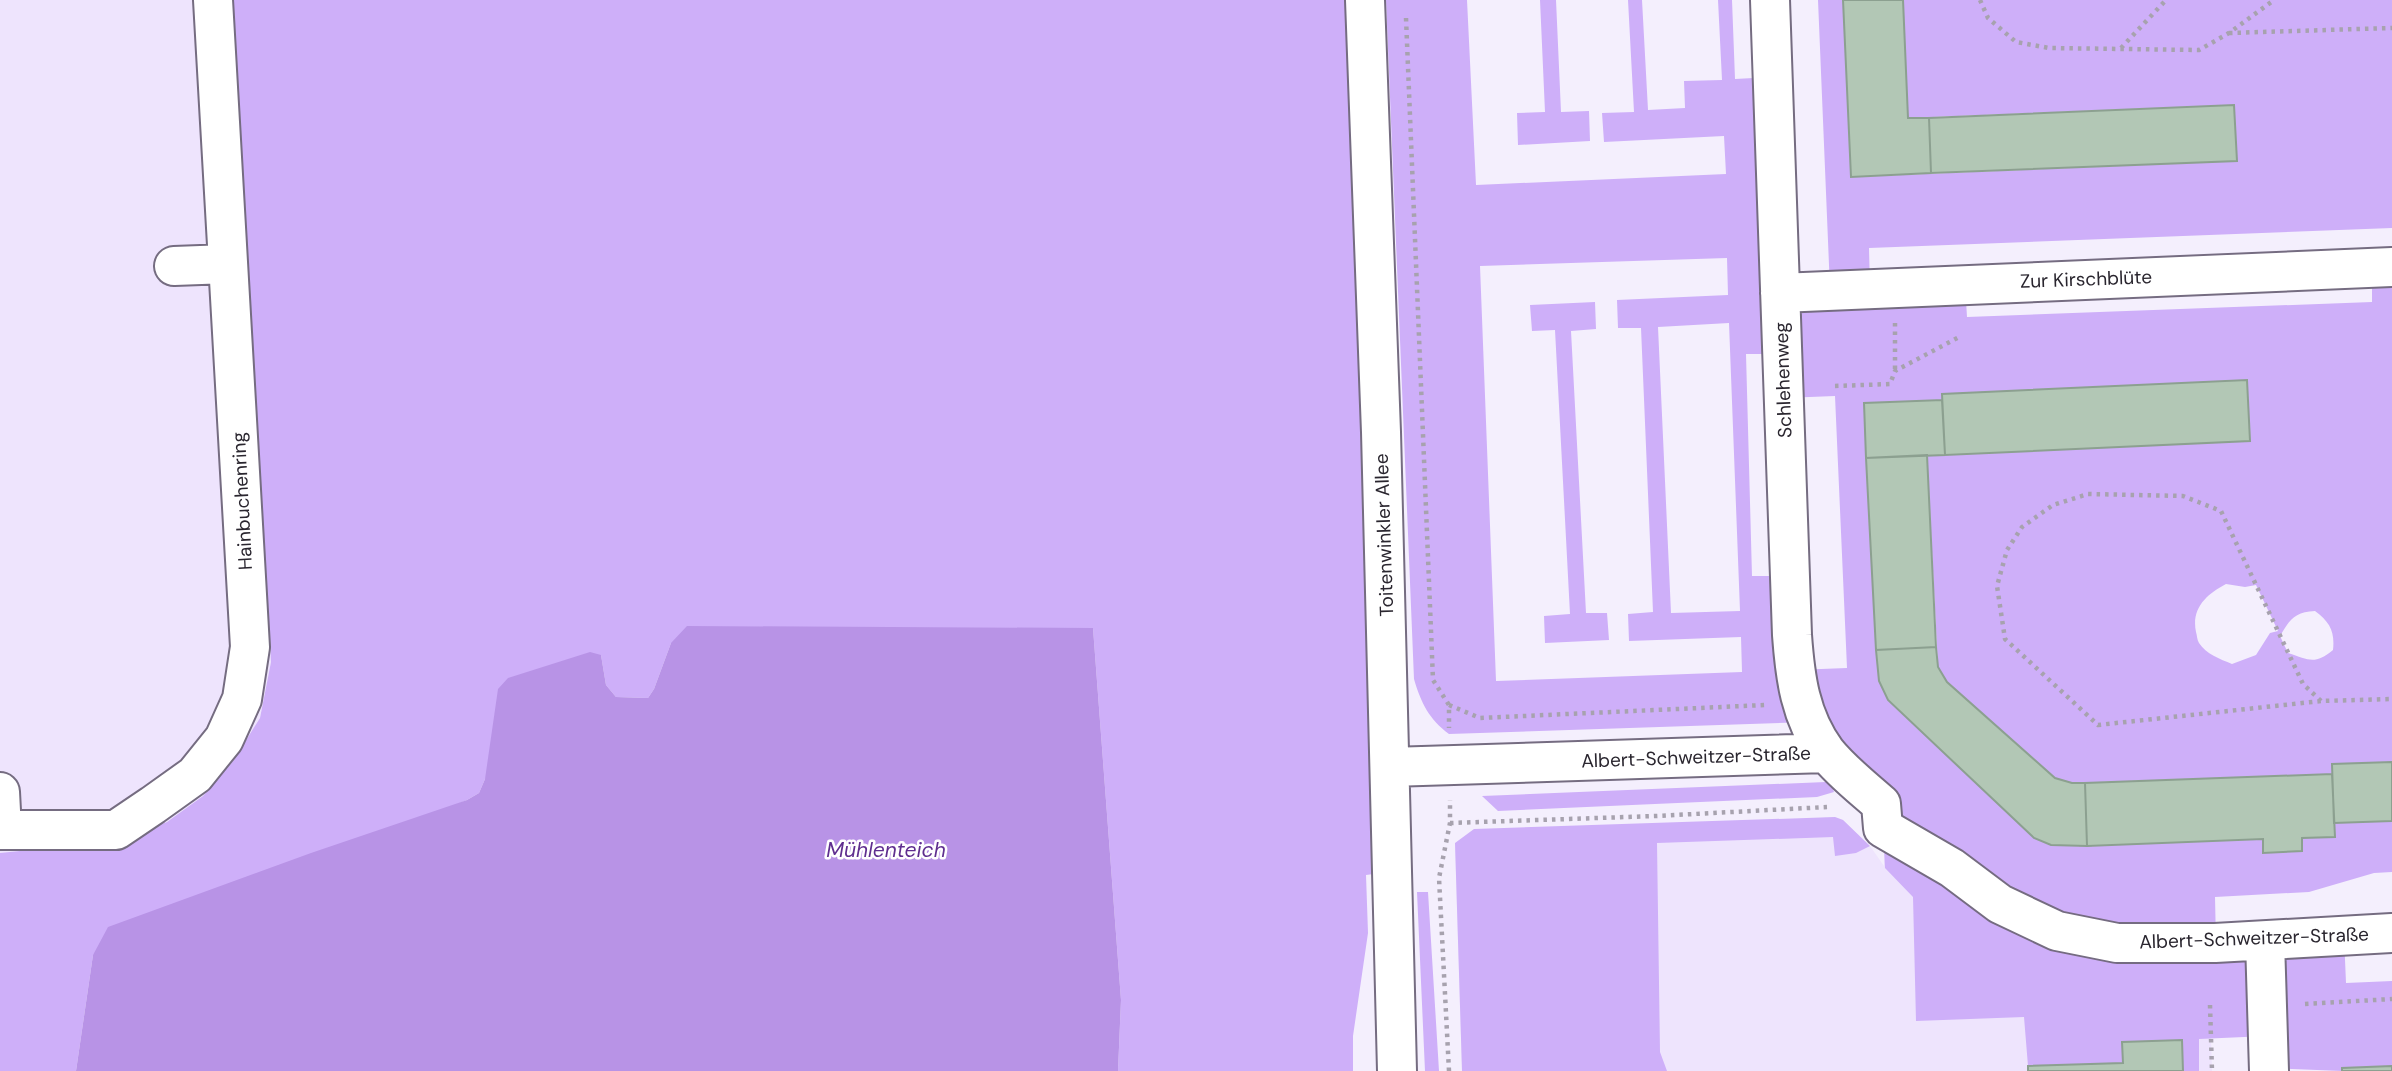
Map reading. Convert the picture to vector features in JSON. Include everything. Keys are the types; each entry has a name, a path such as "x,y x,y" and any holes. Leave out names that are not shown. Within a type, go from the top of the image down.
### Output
{"street":[{"name":"Hainbuchenring","path":"1,830 116,830 195,775 224,739 242,699 250,647 213,0"},
{"name":"Toitenwinkler Allee","path":"1365,0 1397,1071"},
{"name":"Schlehenweg","path":"1770,0 1792,635 1801,703 1808,722 1827,753"},
{"path":"174,266 228,264"},
{"name":"Zur Kirschblüte","path":"1780,293 2392,267"},
{"name":"Albert-Schweitzer-Straße","path":"1390,767 1827,753 1881,804 1883,828 1952,868 2000,904 2057,931 2117,943 2265,941 2392,933"},
{"path":"0,792 1,830"},
{"path":"2265,941 2269,1071"}],"path":[{"path":"1980,0 1988,18 2015,42 2049,48 2199,50 2229,33 2274,0"},
{"path":"2120,49 2166,0"},
{"path":"1406,13 1433,680 1449,705 1450,823 1439,878 1449,1071"},
{"path":"2229,33 2392,28"},
{"path":"1835,386 1890,384 1895,371 1895,319"},
{"path":"1895,371 1961,336"},
{"path":"2321,701 2303,684 2221,511 2183,496 2088,494 2053,505 2022,527 2007,550 1997,586 2005,639 2098,725 2321,701 2392,699"},
{"path":"1449,705 1480,718 1801,703"},
{"path":"1450,823 1881,804"},
{"path":"2305,1002 2392,999"},
{"path":"2210,1006 2212,1071"}],"shaded area":[{"path":"0,0 233,0 271,662 260,718 233,761 203,796 167,822 117,841 0,853"},
{"path":"233,0 1347,0 1381,873 1366,875 1368,933 1353,1036 1353,1071 1118,1071 1121,1000 1093,628 671,643 648,698 616,697 606,685 601,655 485,779 479,793 93,955 76,1071 0,1071 0,853 117,841 167,822 203,796 233,761 260,718 271,662"},
{"path":"1386,0 1467,0 1476,185 1726,174 1724,136 1604,142 1602,113 1634,112 1628,0 1642,0 1648,110 1685,108 1684,81 1722,80 1718,0 1732,0 1735,79 1772,77 1780,293 1830,289 1818,0 1843,0 1851,177 2237,161 2234,105 1908,118 1903,0 2392,0 2392,228 1869,248 1870,288 1895,306 1931,306 1965,284 1967,317 2372,302 2372,268 2392,267 2392,762 2332,764 2332,774 2072,783 2055,778 1947,682 1938,667 1927,455 2249,441 2247,381 1942,394 1942,400 1864,404 1879,681 2051,845 2263,839 2264,853 2302,851 2302,838 2335,837 2334,823 2392,821 2392,872 2374,873 2309,892 2215,897 2216,943 2344,936 2346,983 2392,981 2392,1066 2342,1068 2342,1071 2268,1068 2267,1036 2199,1039 2199,1071 2123,1063 2028,1066 2024,1017 1916,1021 1913,897 1885,868 1883,828 1808,722 1449,734 1427,710 1414,679","holes":["1727,258 1728,295 1617,300 1618,328 1641,328 1653,612 1628,614 1629,641 1741,637 1742,672 1496,681 1480,266","1729,323 1740,611 1671,613 1658,327","1746,354 1782,354 1784,398 1835,396 1847,668 1795,670 1790,576 1752,576","2226,584 2245,587 2256,585 2278,631 2270,633 2256,655 2232,664 2209,653 2199,643 2196,616 2202,603","2315,611 2330,628 2333,650 2321,658 2307,659 2288,653 2280,636 2290,621 2302,613"]},
{"path":"1540,0 1556,0 1561,112 1589,111 1590,141 1518,145 1517,113 1545,112"},
{"path":"1595,302 1596,329 1571,331 1586,613 1607,613 1609,640 1545,643 1544,616 1570,614 1555,330 1532,331 1530,305"},
{"path":"1826,782 1834,792 1817,797 1498,811 1482,796"},
{"path":"1835,817 1843,820 1870,846 1884,866 1884,854 2210,1005 2212,1071 1462,1071 1455,843"},
{"path":"1835,817 1843,820 1870,846 1856,853 1835,856 1833,837 1657,843 1660,1052 1667,1071 1462,1071 1455,843 1474,829"},
{"path":"1417,892 1428,892 1439,1071 1425,1071"}],"water":[{"name":"Mühlenteich","path":"687,626 1093,628 1121,1000 1118,1071 76,1071 93,955 108,927 467,800 479,793 485,779 498,689 508,678 590,652 601,655 606,685 616,697 648,698 671,643"}],"building":[{"path":"1843,0 1903,0 1908,118 1929,118 1931,173 1851,177"},
{"path":"2234,105 2237,161 1931,173 1929,118"},
{"path":"2247,380 2250,441 1945,455 1942,394"},
{"path":"1942,400 1945,455 1866,458 1864,403"},
{"path":"1927,455 1936,647 1876,650 1866,458"},
{"path":"1936,647 1938,667 1947,682 2055,778 2072,783 2085,783 2087,846 2051,845 2034,838 1888,700 1879,681 1876,650"},
{"path":"2392,762 2392,821 2334,823 2332,764"},
{"path":"2332,774 2335,837 2302,838 2302,851 2263,853 2263,839 2087,846 2085,783"},
{"path":"2182,1040 2183,1071 2028,1071 2028,1066 2123,1063 2122,1042"},
{"path":"2392,1066 2392,1071 2342,1071 2342,1068"}]}
